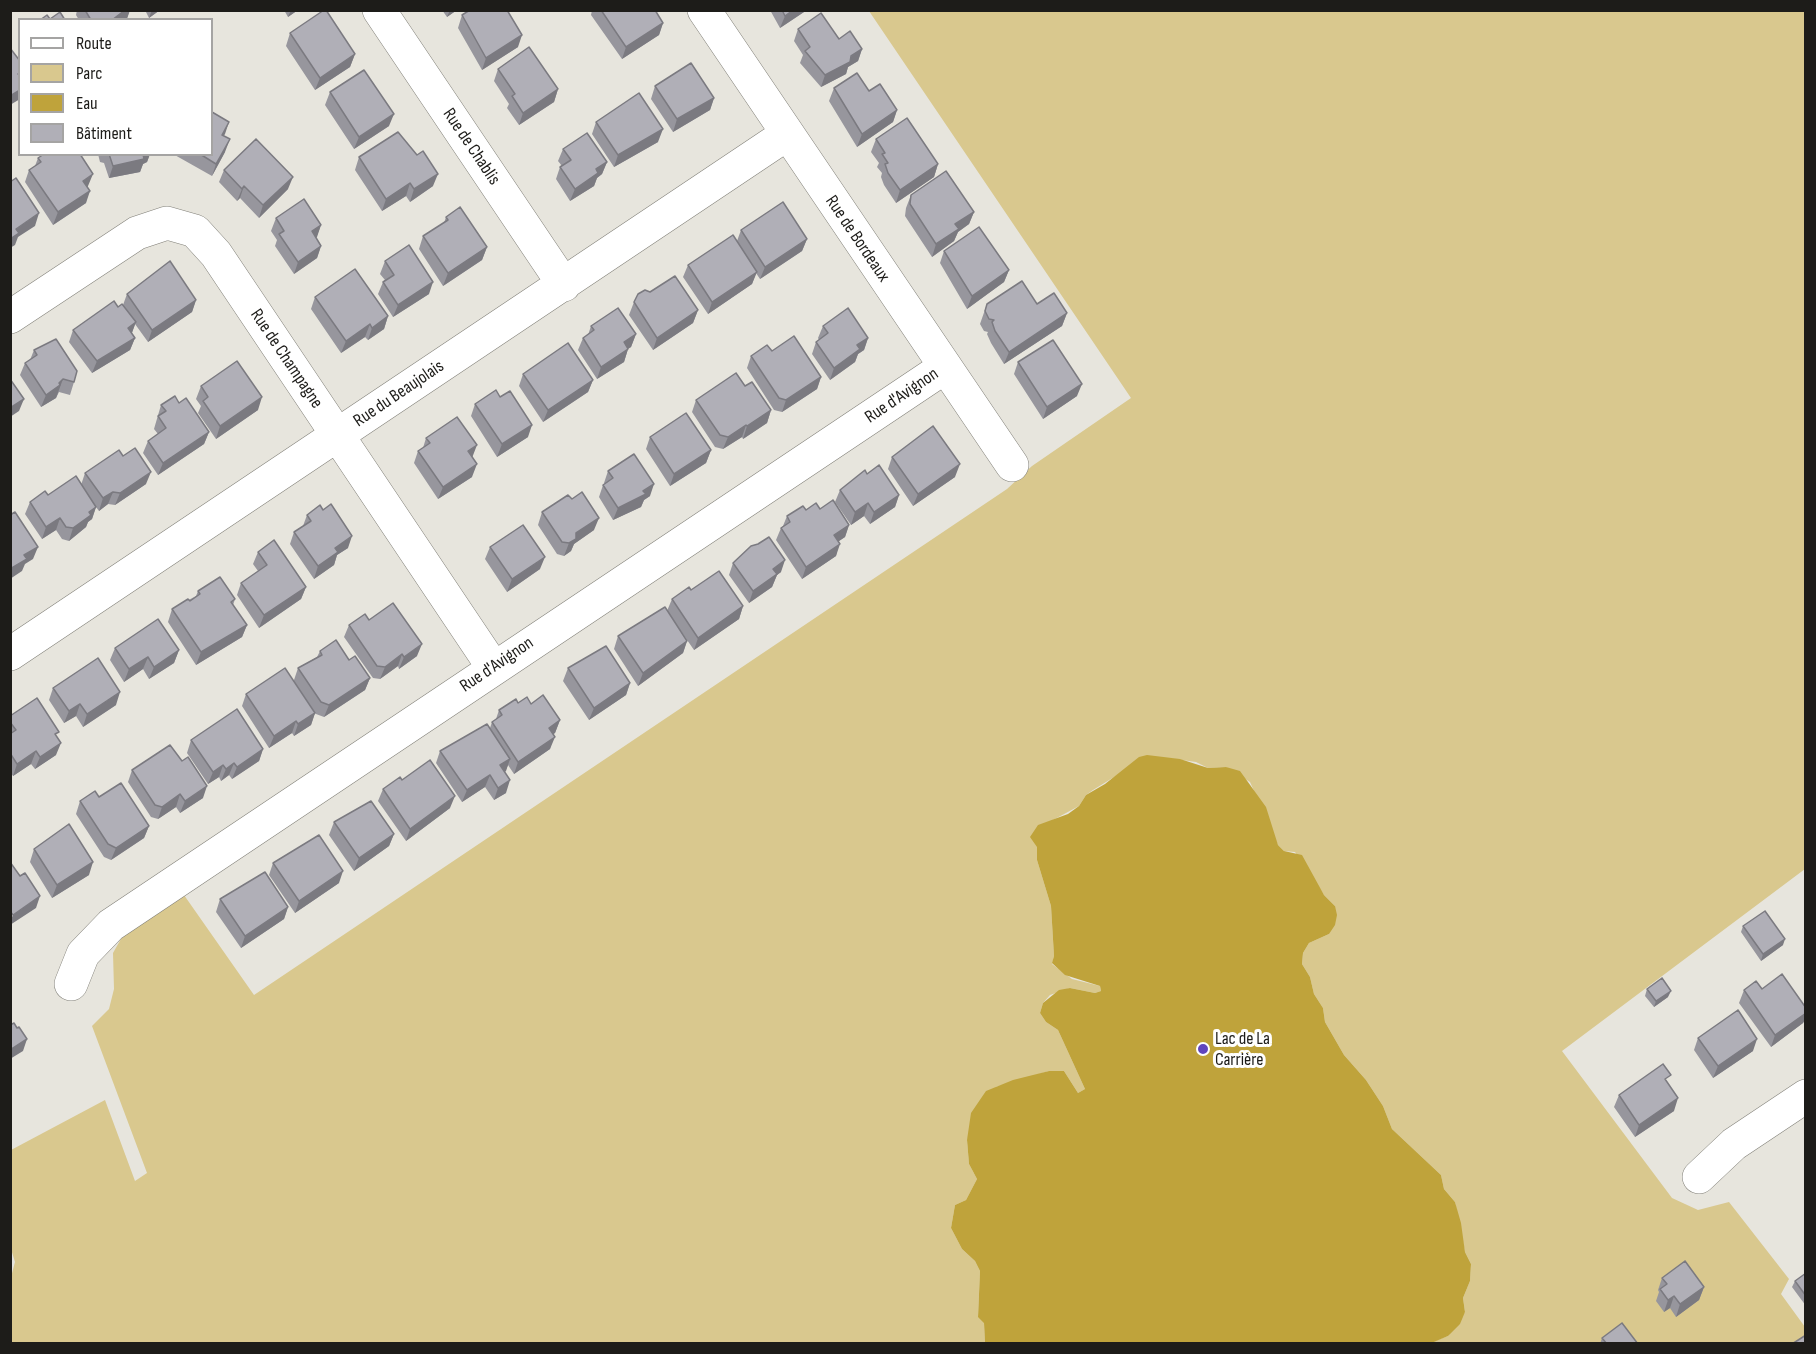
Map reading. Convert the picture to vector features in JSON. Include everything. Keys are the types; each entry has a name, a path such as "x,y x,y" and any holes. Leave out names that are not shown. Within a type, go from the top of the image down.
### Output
{"street":[{"name":"Rue de Chablis","path":"379,10 564,285"},
{"name":"Rue de Bordeaux","path":"704,10 1012,465"},
{"name":"Rue du Beaujolais","path":"10,654 787,134"},
{"name":"Rue de Champagne","path":"10,317 137,233 167,223 186,227 202,236 493,667"},
{"name":"Rue d'Avignon","path":"71,984 83,954 111,924 945,367"},
{"path":"1699,1177 1734,1144 1806,1096"}],"green space":[{"path":"869,11 1805,11 1805,869 1562,1051 1672,1198 1698,1210 1729,1202 1789,1279 1781,1294 1805,1327 1805,1343 1429,1343 1448,1336 1465,1312 1463,1298 1470,1281 1471,1264 1465,1252 1455,1202 1444,1189 1441,1175 1392,1129 1383,1106 1366,1080 1344,1055 1325,1022 1323,1008 1314,994 1310,977 1302,964 1303,953 1309,943 1329,934 1335,906 1324,895 1295,852 1284,851 1278,845 1250,782 1226,767 1208,768 1196,762 1168,758 1119,774 1093,790 1086,795 1079,806 1053,820 1037,847 1037,860 1051,906 1054,956 1052,964 1072,979 1100,986 1101,991 1095,993 1070,988 1050,995 1043,1003 1040,1013 1046,1022 1058,1030 1085,1089 1078,1093 1064,1071 1049,1071 996,1087 967,1140 969,1164 977,1179 966,1200 955,1205 951,1228 962,1249 975,1261 980,1271 978,1316 984,1322 985,1343 11,1343 11,1277 15,1262 11,1249 11,1150 105,1100 135,1181 147,1173 92,1026 109,1009 114,989 113,953 122,937 184,895 254,995 1007,489 1032,466 1131,398"}],"water":[{"name":"Lac de La Carrière","path":"1147,755 1180,759 1208,768 1226,767 1240,771 1266,807 1278,845 1284,851 1302,855 1324,895 1335,906 1337,915 1335,925 1329,934 1309,943 1303,953 1302,964 1310,977 1314,994 1323,1008 1325,1022 1344,1055 1366,1080 1383,1106 1392,1129 1441,1175 1444,1189 1455,1202 1465,1252 1471,1264 1470,1281 1463,1298 1465,1312 1460,1324 1448,1336 1429,1344 985,1343 984,1323 978,1317 980,1271 975,1261 962,1249 951,1228 955,1205 966,1200 977,1179 969,1164 967,1140 971,1113 986,1091 1013,1080 1049,1071 1064,1071 1078,1093 1085,1089 1058,1030 1046,1022 1040,1013 1043,1003 1059,990 1070,988 1095,993 1101,991 1100,986 1065,975 1052,963 1054,956 1051,906 1037,860 1037,847 1030,837 1038,825 1068,814 1079,806 1086,795 1105,784 1139,757"}],"building":[{"path":"85,10 125,10 115,18 90,18"},
{"path":"324,10 355,54 320,78 290,33"},
{"path":"470,10 507,10 522,35 486,58 462,15"},
{"path":"601,10 655,10 663,23 626,47"},
{"path":"782,10 793,10 785,16"},
{"path":"60,12 64,18 51,18"},
{"path":"821,13 839,39 850,31 862,49 851,56 850,62 825,75 805,51 810,47 798,29"},
{"path":"529,47 558,89 523,113 512,96 515,94 498,69"},
{"path":"10,48 18,58 18,91 10,96"},
{"path":"691,63 714,98 677,119 655,86"},
{"path":"364,70 394,114 359,137 330,92"},
{"path":"857,73 869,91 880,84 897,110 862,134 834,88"},
{"path":"639,93 663,129 618,155 596,122"},
{"path":"213,113 229,122 222,135 230,139 216,164 203,156 213,156"},
{"path":"907,118 938,164 900,190 888,173 885,164 888,163 882,154 885,153 876,139"},
{"path":"398,132 417,155 423,151 438,174 414,189 410,183 386,199 359,157"},
{"path":"587,133 607,162 596,169 598,173 575,189 560,167 571,160 563,149"},
{"path":"256,139 293,177 263,205 244,186 242,189 224,170"},
{"path":"41,156 81,156 93,174 83,181 90,191 58,212 29,170 41,162 38,158"},
{"path":"110,156 143,156 144,159 113,166"},
{"path":"946,171 974,212 955,224 959,229 936,244 910,204 911,195"},
{"path":"16,178 39,213 16,229 19,233 10,239 10,182"},
{"path":"304,199 321,225 312,231 321,246 298,262 279,234 284,231 276,218"},
{"path":"783,202 807,239 765,267 741,230"},
{"path":"460,207 487,247 448,273 423,236 448,220 446,217"},
{"path":"979,227 1009,270 972,296 944,251"},
{"path":"733,235 757,272 712,302 688,265"},
{"path":"409,245 433,282 398,305 383,282 394,275 385,261"},
{"path":"170,261 196,300 152,330 127,294"},
{"path":"355,269 388,316 372,328 370,324 346,341 315,297"},
{"path":"675,276 698,310 657,338 634,302 638,294 645,290 650,292"},
{"path":"1022,281 1037,304 1054,293 1067,313 1009,352 995,331 992,322 994,320 989,319 985,311 987,304"},
{"path":"114,301 118,307 122,304 136,322 128,328 135,338 97,361 73,330"},
{"path":"618,308 636,334 624,342 628,349 601,367 583,338 594,330 591,326"},
{"path":"848,308 868,338 857,345 860,349 834,368 816,342 828,333 823,326"},
{"path":"794,336 821,377 786,400 779,398 751,356 767,345 772,351"},
{"path":"56,339 77,371 74,382 63,379 60,385 46,395 25,363 37,355 34,350"},
{"path":"1053,340 1082,384 1047,407 1018,362"},
{"path":"568,343 593,380 548,410 523,374"},
{"path":"237,361 262,397 220,426 203,401 208,397 201,386"},
{"path":"736,373 745,386 752,382 771,410 728,437 720,435 696,400"},
{"path":"10,379 24,399 10,408"},
{"path":"496,390 500,397 510,391 532,425 502,444 475,404"},
{"path":"175,396 179,403 186,398 209,432 163,463 148,441 166,428 158,416 166,411 161,405"},
{"path":"686,413 711,450 674,474 650,437"},
{"path":"457,417 477,445 468,451 477,464 443,487 418,451 430,443 426,438"},
{"path":"933,426 960,464 918,494 892,457"},
{"path":"135,448 151,472 120,493 113,492 103,498 85,473 119,450 123,456"},
{"path":"634,454 654,484 643,491 646,494 618,508 603,485 613,478 608,471"},
{"path":"879,465 899,495 874,512 868,503 855,512 840,490 865,470 867,474"},
{"path":"76,476 96,507 89,512 91,515 73,528 66,527 60,518 46,527 30,502 45,491 48,495"},
{"path":"582,492 599,518 576,533 576,539 569,543 562,542 542,512 568,495 572,499"},
{"path":"833,500 849,525 834,535 840,544 806,567 781,528 790,522 787,516 803,506 806,510 816,503 820,509"},
{"path":"331,504 352,536 335,548 338,552 318,566 294,532 311,521 307,515 320,505 323,510"},
{"path":"15,512 38,547 24,555 27,559 10,569 10,515"},
{"path":"523,525 545,557 512,579 490,547"},
{"path":"769,537 785,560 773,569 777,574 753,591 733,563 751,546"},
{"path":"274,540 306,587 264,615 241,583 267,565 258,552"},
{"path":"719,571 743,606 698,638 672,599 689,587 691,590"},
{"path":"220,577 235,599 231,602 247,625 201,652 172,609 188,599 190,601 200,594 198,591"},
{"path":"393,603 422,644 404,657 402,654 385,667 377,666 349,625 365,614 369,620"},
{"path":"665,607 687,641 643,673 618,636"},
{"path":"158,619 179,650 154,667 148,657 129,669 115,648"},
{"path":"336,640 349,660 355,656 370,678 329,705 321,702 298,668 322,655 320,651"},
{"path":"606,646 630,683 594,708 568,668"},
{"path":"98,658 120,692 87,714 80,704 69,711 53,688"},
{"path":"285,668 315,713 298,724 296,721 274,736 246,694"},
{"path":"543,695 560,720 549,728 555,737 518,762 492,722 502,715 499,710 516,699 518,703 527,697 531,704"},
{"path":"37,698 59,732 55,734 61,743 40,757 36,751 17,764 10,753 10,734 16,730 10,722 10,716"},
{"path":"237,709 263,749 237,767 234,763 226,769 223,765 213,772 191,740"},
{"path":"487,724 510,759 500,765 510,780 498,788 490,775 467,790 440,751"},
{"path":"170,745 182,761 188,757 207,786 185,801 180,794 162,807 155,805 132,770"},
{"path":"430,760 455,796 410,829 383,789 400,777 402,780"},
{"path":"121,783 149,826 116,848 108,844 80,801 95,791 99,797"},
{"path":"371,801 394,834 359,858 334,822"},
{"path":"69,824 93,862 57,885 34,849"},
{"path":"319,835 343,871 299,901 273,863"},
{"path":"10,862 20,876 25,873 40,896 13,915 10,911"},
{"path":"265,872 288,907 245,936 220,899"},
{"path":"1765,911 1785,939 1763,954 1743,926"},
{"path":"1782,974 1806,1008 1806,1013 1775,1035 1744,990 1756,981 1762,989"},
{"path":"1662,978 1671,991 1656,1001 1647,989"},
{"path":"1738,1010 1757,1039 1718,1066 1698,1038"},
{"path":"14,1023 27,1039 10,1050 10,1025"},
{"path":"1663,1064 1671,1075 1665,1079 1678,1098 1639,1125 1619,1095"},
{"path":"1685,1261 1704,1287 1680,1304 1674,1296 1668,1300 1660,1289 1667,1284 1662,1278"},
{"path":"1806,1273 1806,1296 1795,1281"},
{"path":"1622,1323 1638,1344 1607,1344 1602,1338"},
{"path":"1806,1335 1806,1344 1792,1344"}],"place":[{"name":"Lac de La Carrière","path":"1203,1049"}]}
